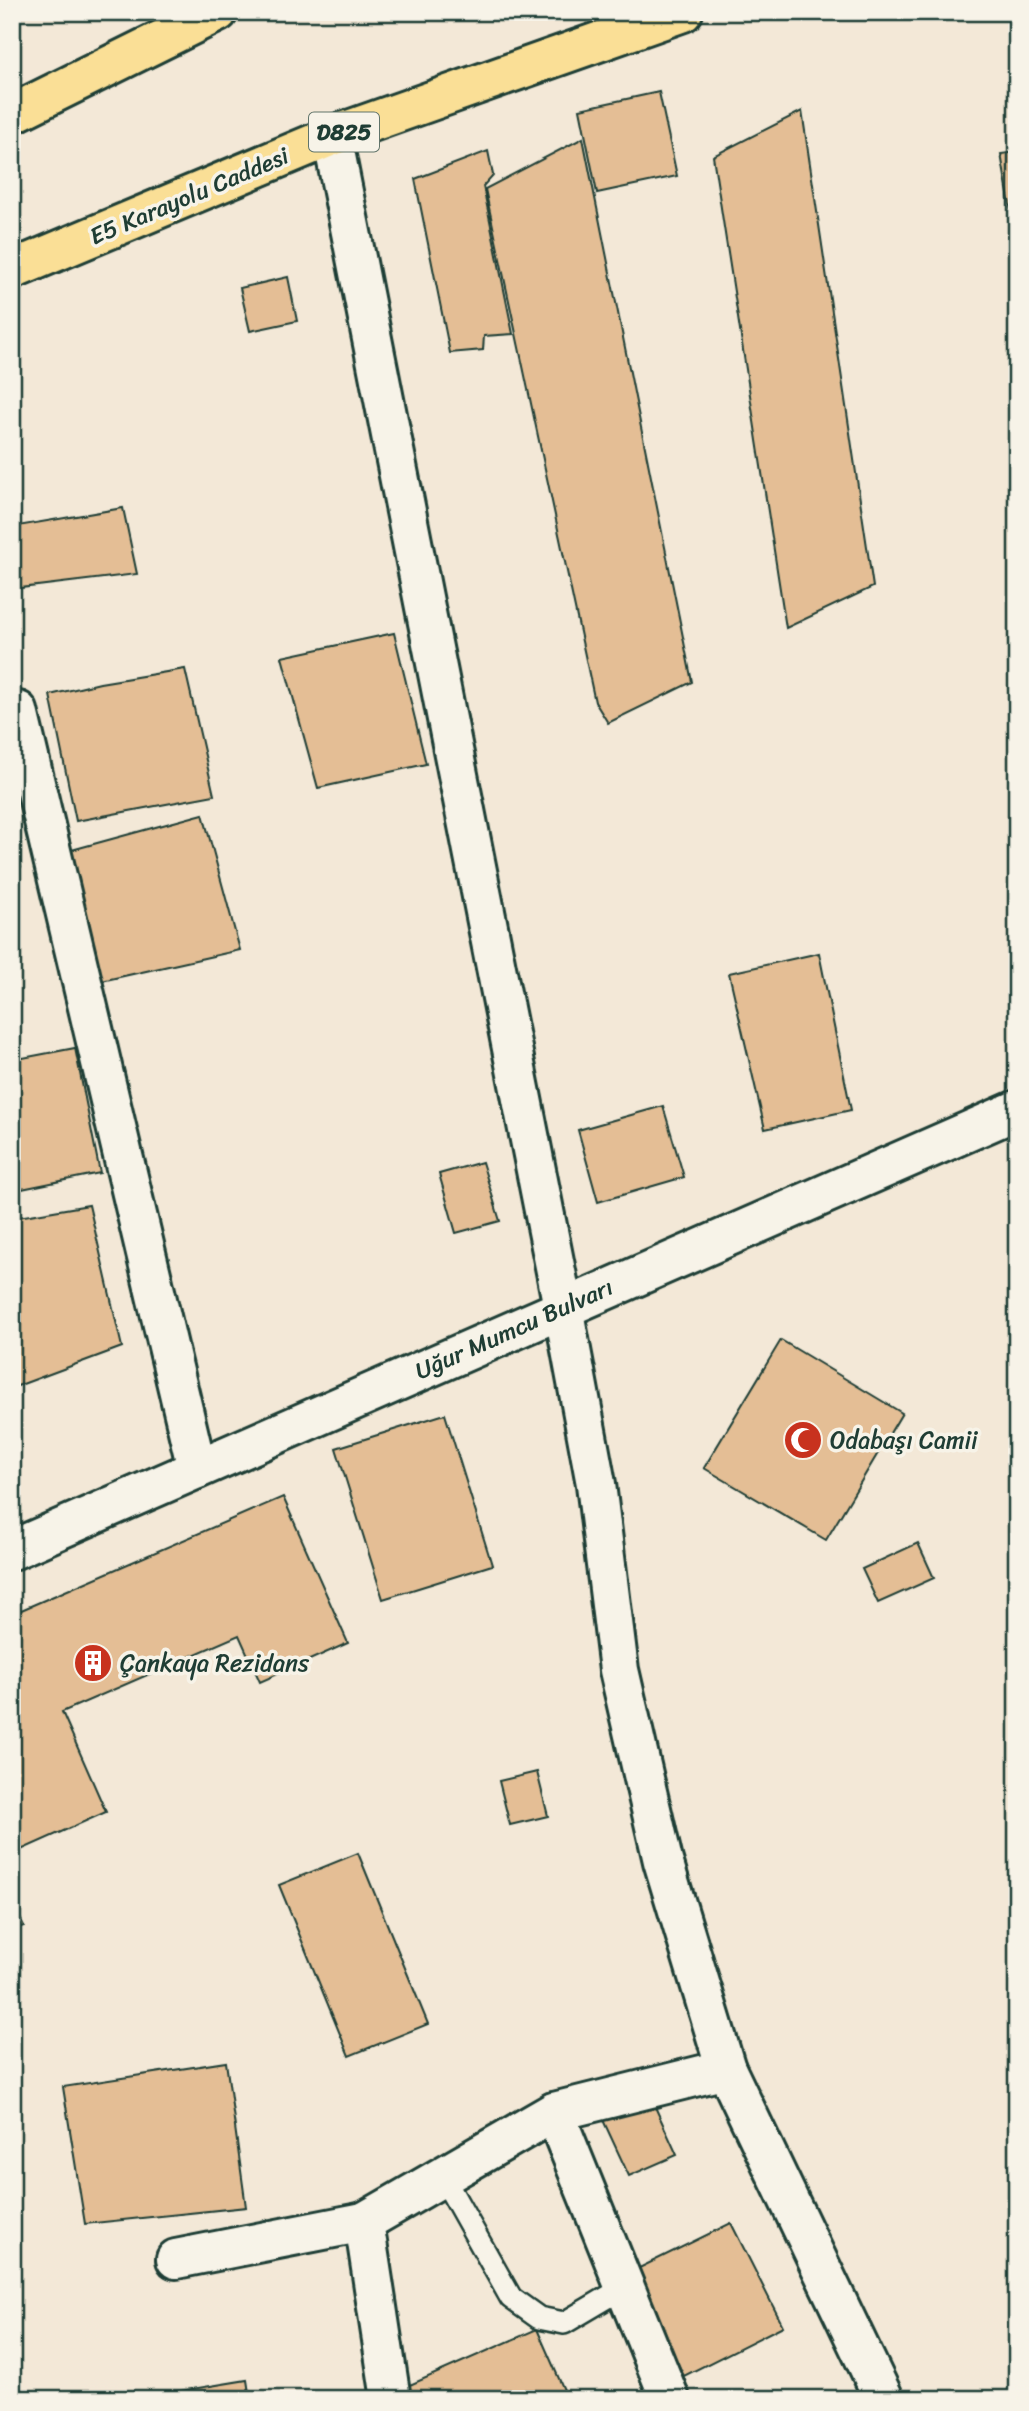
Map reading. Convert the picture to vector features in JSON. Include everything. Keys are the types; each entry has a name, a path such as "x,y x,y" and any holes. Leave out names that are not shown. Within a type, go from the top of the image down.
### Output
{"highway":[{"path":"12,114 218,12"},
{"name":"E5 Karayolu Caddesi","path":"12,270 332,136 683,12"}],"street":[{"path":"332,136 563,1307 596,1484 619,1670 663,1861 726,2069 884,2399"},
{"path":"18,711 197,1469"},
{"name":"Uğur Mumcu Bulvarı","path":"12,1550 1017,1110"},
{"path":"176,2259 364,2222 554,2112 726,2069"},
{"path":"554,2112 670,2399"},
{"path":"364,2222 391,2399"}],"lane":[{"path":"443,2177 511,2298 539,2318 564,2323 625,2287"}],"building":[{"path":"659,92 677,176 597,193 580,109"},
{"path":"802,111 873,587 786,628 713,156"},
{"path":"583,138 692,682 608,723 595,702 485,189"},
{"path":"488,151 493,175 483,186 513,334 484,336 483,350 450,353 415,179"},
{"path":"1017,152 1017,246 1001,154"},
{"path":"288,277 297,321 250,331 240,288"},
{"path":"123,508 137,574 12,589 12,527"},
{"path":"394,633 426,764 318,788 282,657"},
{"path":"185,669 214,795 76,821 50,695 100,683"},
{"path":"203,814 240,950 88,984 57,854"},
{"path":"12,829 21,867 12,868"},
{"path":"819,953 851,1110 765,1129 729,973"},
{"path":"75,1048 100,1173 12,1191 12,1060"},
{"path":"663,1106 684,1177 598,1202 578,1130"},
{"path":"482,1162 500,1221 456,1233 439,1174"},
{"path":"89,1205 122,1347 12,1388 12,1218"},
{"name":"Odabaşı Camii","path":"781,1340 902,1413 826,1540 704,1468"},
{"path":"445,1414 492,1565 383,1599 336,1448"},
{"name":"Çankaya Rezidans","path":"283,1497 348,1643 260,1682 239,1635 62,1712 106,1812 12,1854 12,1614"},
{"path":"918,1543 934,1578 878,1603 862,1569"},
{"path":"537,1772 548,1816 510,1825 499,1781"},
{"path":"358,1853 428,2024 349,2056 279,1885"},
{"path":"12,1902 24,1926 12,1930"},
{"path":"226,2062 246,2207 85,2224 63,2087"},
{"path":"651,2098 677,2155 629,2176 603,2120"},
{"path":"731,2223 783,2326 684,2376 631,2272"},
{"path":"537,2329 568,2399 399,2399 396,2391"},
{"path":"247,2380 250,2399 132,2399"}],"place":[{"name":"Odabaşı Camii","path":"803,1440"},
{"name":"Çankaya Rezidans","path":"93,1663"}]}
